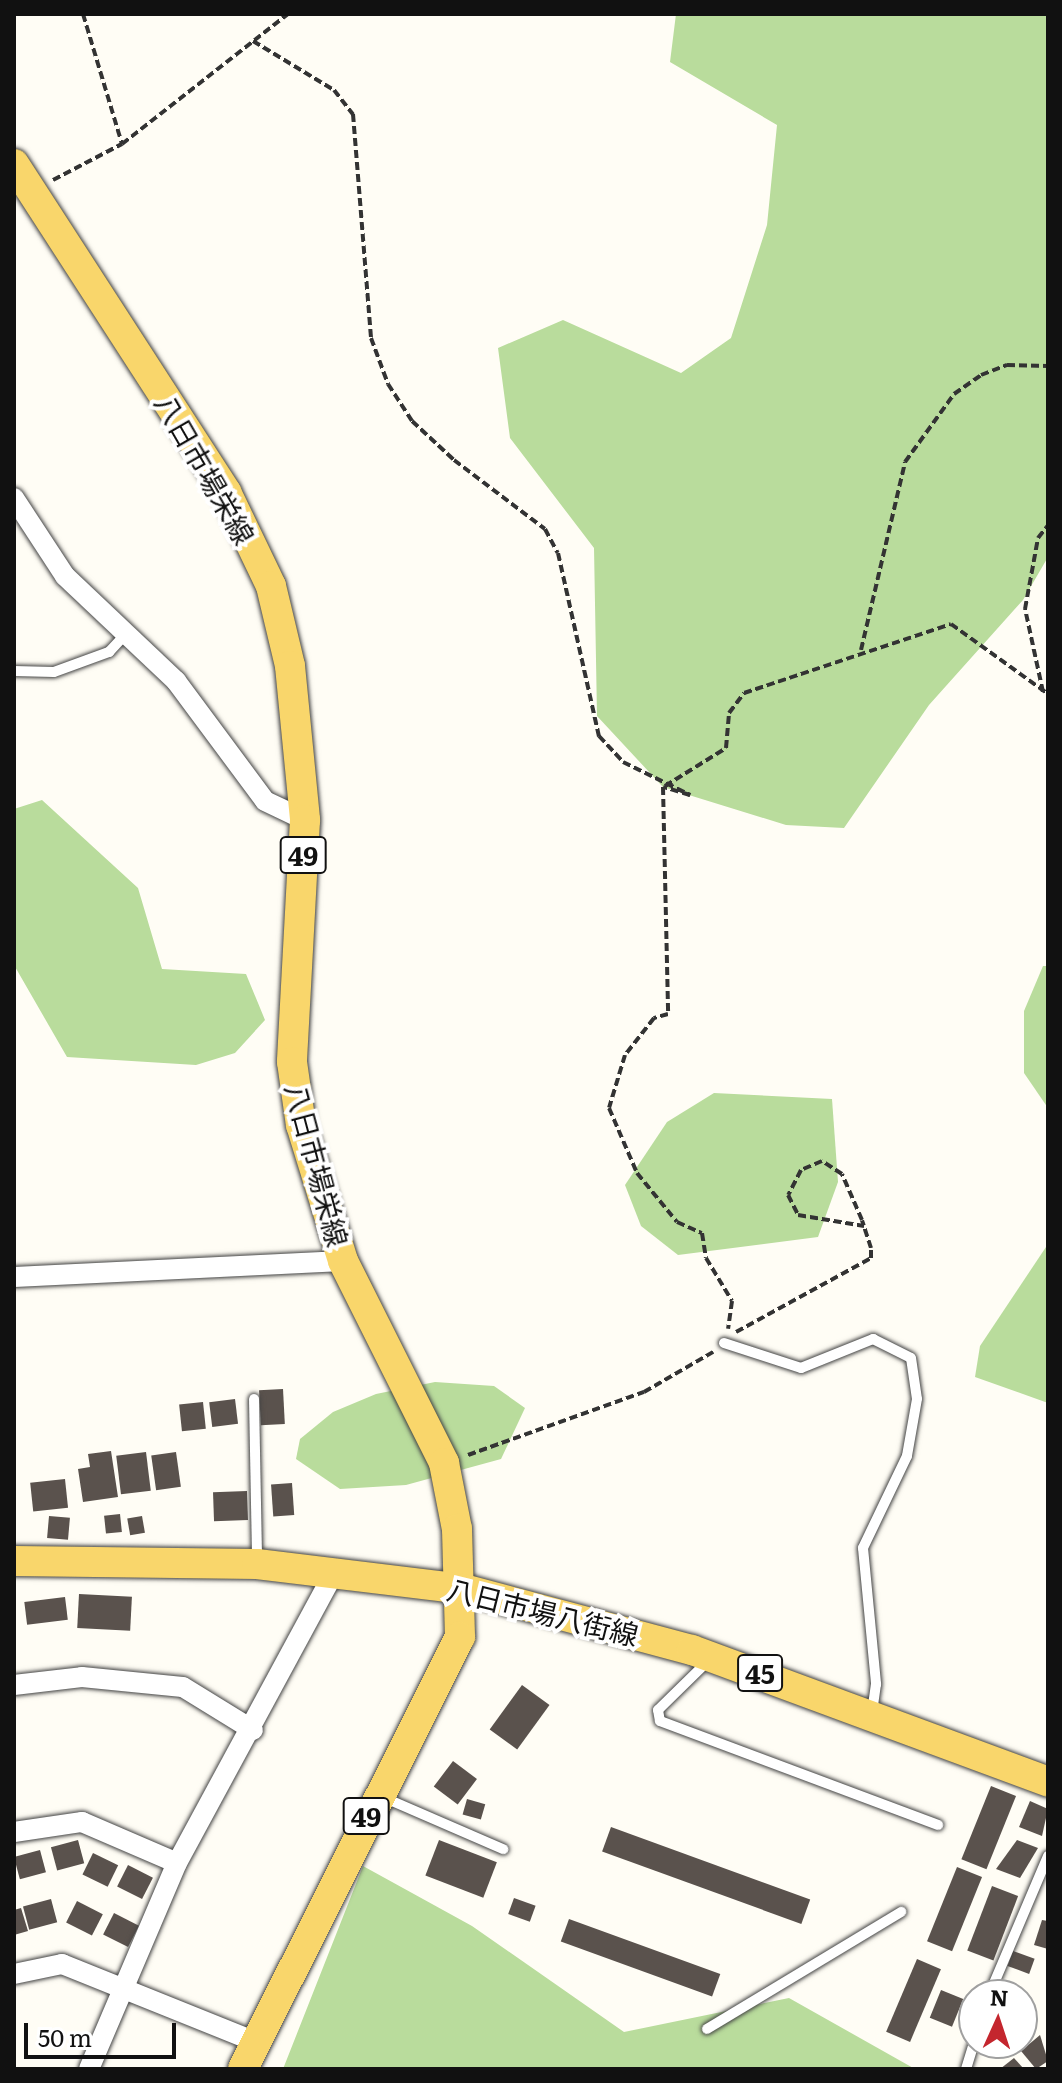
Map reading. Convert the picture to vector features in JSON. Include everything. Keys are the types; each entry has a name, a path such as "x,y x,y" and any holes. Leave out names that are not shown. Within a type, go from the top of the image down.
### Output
{"main road":[{"name":"八日市場栄線","path":"14,164 226,492 271,586 290,666 305,820 292,1062 301,1125 343,1261 444,1463 464,1589 460,1637 431,1707 379,1795 249,2055"},
{"name":"八日市場八街線","path":"14,1561 257,1564 336,1569 464,1589 713,1657 1048,1782"}],"street":[{"path":"14,498 65,576 123,637 176,681 265,801 305,820"},
{"path":"14,1277 343,1261"},
{"path":"89,2069 119,1990 177,1863 253,1730 336,1569"},
{"path":"14,1685 82,1677 183,1687 253,1730"},
{"path":"14,1832 82,1822 177,1863"},
{"path":"14,1974 62,1964 249,2055"}],"lane":[{"path":"14,671 54,672 109,652 123,637"},
{"path":"724,1343 801,1368 873,1339 911,1358 917,1399 907,1456 863,1548 876,1684 872,1714"},
{"path":"254,1399 257,1564"},
{"path":"713,1657 658,1710 660,1721 938,1825"},
{"path":"379,1795 503,1849"},
{"path":"996,1979 1048,1856"},
{"path":"707,2029 901,1912"}],"path":[{"path":"83,14 122,144"},
{"path":"32,191 122,144 288,14"},
{"path":"253,41 334,90 353,114 371,338 388,384 412,421 454,460 545,529 558,553 599,736 623,762 690,795 663,787"},
{"path":"861,650 905,462 954,394 981,375 1007,365 1048,366"},
{"path":"1046,694 1025,609 1038,538 1048,525"},
{"path":"663,787 726,748 729,713 744,693 861,650 951,624 1046,694"},
{"path":"663,787 668,1014 654,1018 610,1087 624,1154 677,1222 702,1233 706,1258 732,1301 725,1338 866,1266 871,1248 864,1226 833,1164 811,1163 792,1180 788,1195 798,1215 864,1226"},
{"path":"444,1463 644,1392 724,1343"}],"green space":[{"path":"676,14 1048,14 1048,557 1023,600 929,705 844,828 786,825 663,787 597,716 594,548 510,438 498,348 563,320 681,373 731,338 767,225 777,125 670,62"},
{"path":"42,800 138,888 162,969 246,974 265,1020 235,1053 196,1065 67,1057 14,965 14,809"},
{"path":"1043,966 1048,966 1048,1108 1024,1073 1024,1011"},
{"path":"714,1093 832,1099 838,1182 818,1237 678,1255 641,1226 625,1185 667,1122"},
{"path":"1048,1244 1048,1403 975,1377 980,1346"},
{"path":"435,1382 494,1386 525,1408 501,1459 406,1485 340,1489 296,1459 300,1439 333,1412 376,1394"},
{"path":"363,1866 472,1926 624,2032 789,1998 915,2069 283,2069"}],"building":[{"path":"283,1389 285,1424 261,1425 259,1390"},
{"path":"235,1399 238,1424 212,1427 209,1402"},
{"path":"203,1402 206,1429 182,1431 179,1405"},
{"path":"111,1451 118,1497 83,1502 78,1469 90,1467 88,1454"},
{"path":"146,1452 151,1491 121,1494 116,1456"},
{"path":"176,1452 181,1487 156,1490 151,1455"},
{"path":"65,1479 68,1508 33,1511 30,1483"},
{"path":"292,1483 294,1515 273,1516 271,1484"},
{"path":"247,1491 248,1520 214,1521 213,1492"},
{"path":"120,1514 122,1532 106,1534 104,1516"},
{"path":"49,1516 70,1518 68,1540 47,1538"},
{"path":"142,1516 145,1533 130,1535 127,1519"},
{"path":"79,1594 132,1597 130,1631 77,1628"},
{"path":"65,1597 68,1620 27,1625 24,1602"},
{"path":"522,1685 550,1705 517,1749 490,1729"},
{"path":"453,1761 477,1779 458,1805 434,1787"},
{"path":"991,1786 1016,1796 986,1869 961,1859"},
{"path":"467,1799 485,1804 481,1820 463,1814"},
{"path":"1030,1801 1048,1809 1042,1836 1019,1827"},
{"path":"611,1827 810,1900 801,1924 602,1851"},
{"path":"78,1840 84,1863 57,1870 51,1847"},
{"path":"439,1840 497,1862 483,1898 425,1875"},
{"path":"1017,1840 1038,1848 1020,1878 996,1869"},
{"path":"40,1850 46,1872 20,1879 14,1857"},
{"path":"93,1853 118,1865 108,1887 82,1875"},
{"path":"128,1865 153,1878 142,1899 117,1886"},
{"path":"957,1867 982,1877 952,1951 927,1941"},
{"path":"992,1886 1018,1896 993,1960 967,1950"},
{"path":"514,1898 536,1906 530,1922 508,1914"},
{"path":"51,1899 57,1922 29,1930 23,1907"},
{"path":"77,1901 103,1914 92,1936 66,1922"},
{"path":"21,1908 28,1931 14,1935 14,1910"},
{"path":"114,1913 139,1926 128,1947 103,1934"},
{"path":"569,1919 720,1974 712,1997 561,1942"},
{"path":"1042,1920 1048,1921 1048,1949 1034,1945"},
{"path":"1013,1951 1035,1959 1029,1974 1008,1966"},
{"path":"917,1959 941,1969 910,2042 886,2032"},
{"path":"941,1990 958,1997 958,2012 952,2027 930,2018"},
{"path":"1040,2035 1048,2061 1036,2069 1028,2059 1038,2059"},
{"path":"1015,2059 1024,2069 1000,2069"}]}
